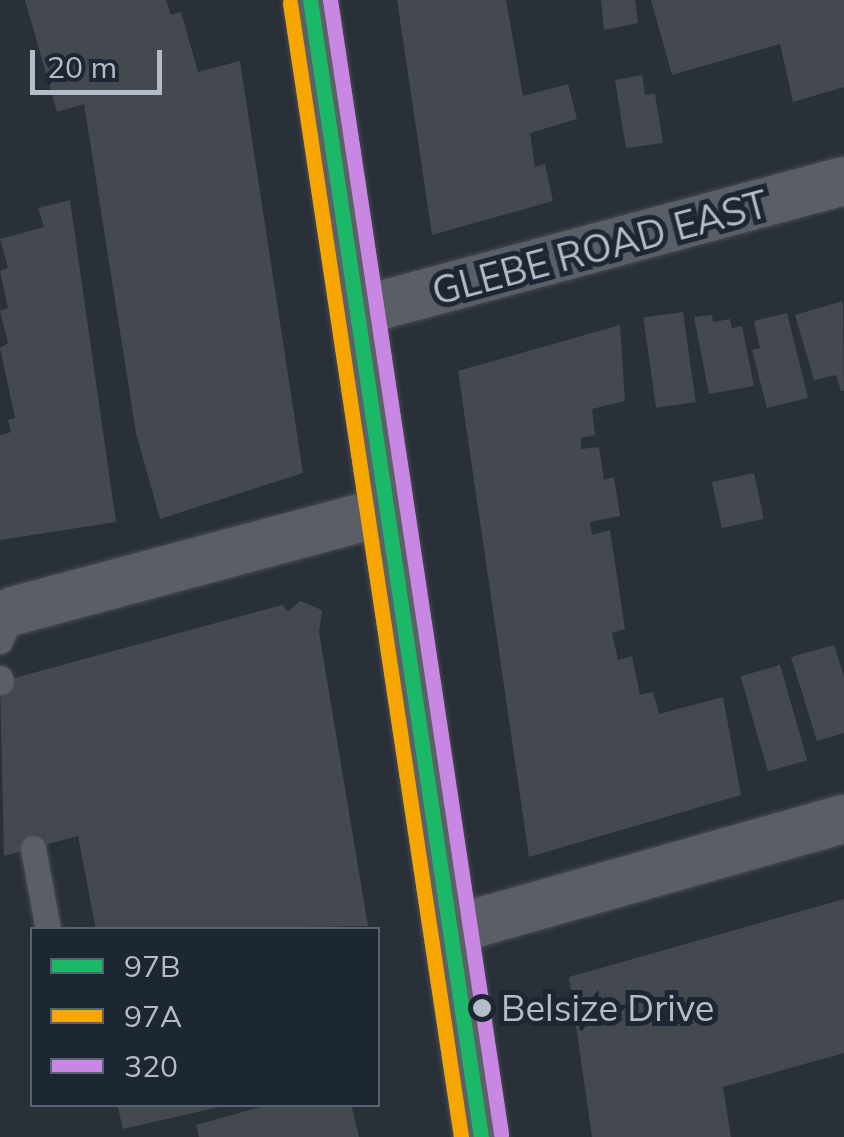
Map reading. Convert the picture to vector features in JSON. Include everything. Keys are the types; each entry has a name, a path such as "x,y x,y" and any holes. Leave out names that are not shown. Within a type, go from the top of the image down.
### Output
{"main road":[{"path":"310,0 481,1137"}],"street":[{"name":"GLEBE ROAD EAST","path":"356,312 844,181"},
{"path":"7,626 385,511"},
{"path":"451,930 844,819"}],"lane":[{"path":"33,848 47,927"}],"building":[{"path":"25,0 166,0 171,15 181,12 198,72 240,61 303,473 160,519 136,433 84,104 57,112"},
{"path":"397,0 506,0 523,96 568,84 577,119 530,133 535,167 545,164 553,201 432,235"},
{"path":"601,0 635,0 638,23 604,30"},
{"path":"651,0 844,0 844,87 793,102 780,44 672,75"},
{"path":"642,75 645,95 655,94 663,143 626,148 615,80"},
{"path":"70,200 116,522 0,540 0,435 11,432 8,420 15,418 0,348 8,343 0,311 8,308 0,271 8,268 0,239 44,227 38,208"},
{"path":"843,301 841,391 836,375 814,380 795,315"},
{"path":"683,312 696,402 656,408 643,318"},
{"path":"787,313 808,398 767,408 752,350 760,348 754,321"},
{"path":"712,315 713,322 730,319 732,328 742,326 754,386 709,394 694,317"},
{"path":"620,325 625,401 592,409 595,435 581,438 581,449 599,447 604,480 614,477 620,516 590,522 592,535 610,530 625,629 612,633 618,660 632,656 640,695 653,692 659,714 723,697 741,795 529,857 458,371"},
{"path":"754,473 764,519 722,528 712,482"},
{"path":"300,601 322,610 319,632 368,926 95,927 78,836 4,856 0,682 282,605 288,611"},
{"path":"834,645 844,676 844,733 817,741 791,657"},
{"path":"780,665 807,760 768,771 741,676"},
{"path":"844,899 844,1053 723,1087 731,1137 592,1137 569,977"},
{"path":"118,1107 219,1107 123,1129"},
{"path":"260,1107 352,1107 359,1137 199,1137 196,1125"}],"transit line":[{"name":"97B","path":"310,0 481,1137"},
{"name":"320","path":"330,0 501,1134"},
{"name":"97A","path":"290,3 461,1137"}],"place":[{"name":"Belsize Drive","path":"482,1008"}]}
